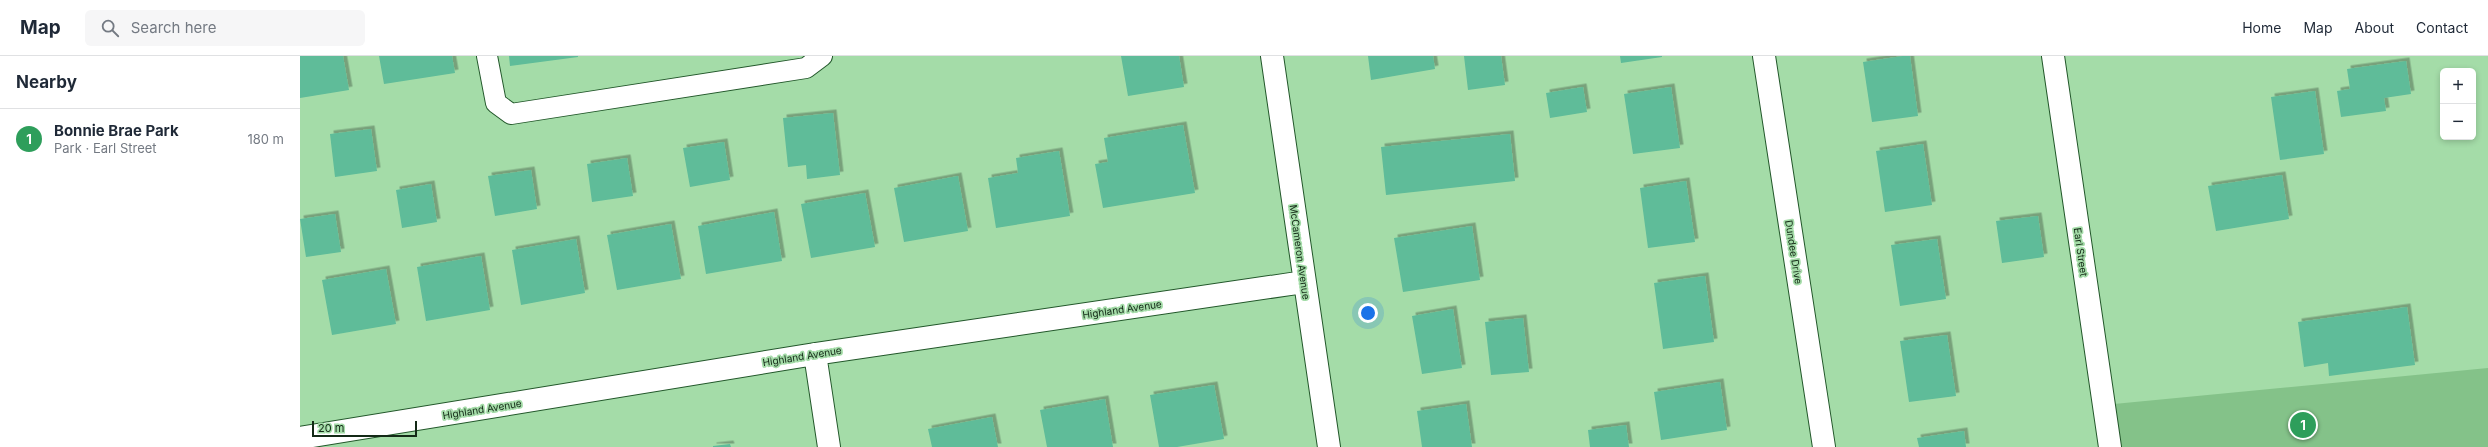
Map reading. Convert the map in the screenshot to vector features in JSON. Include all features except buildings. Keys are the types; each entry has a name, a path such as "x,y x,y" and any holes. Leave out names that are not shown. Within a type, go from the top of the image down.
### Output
{"street":[{"name":"McCameron Avenue","path":"1272,56 1329,447"},
{"name":"Dundee Drive","path":"1764,56 1824,447"},
{"name":"Earl Street","path":"2053,56 2110,447"},
{"name":"Highland Avenue","path":"300,438 815,354 1304,282"},
{"path":"815,354 829,447"}],"lane":[{"path":"487,56 496,103 512,114 806,68 822,56"}],"green space":[{"path":"2488,368 2488,447 2122,447 2114,404"}],"place":[{"name":"Bonnie Brae Park","path":"2303,425"}]}
